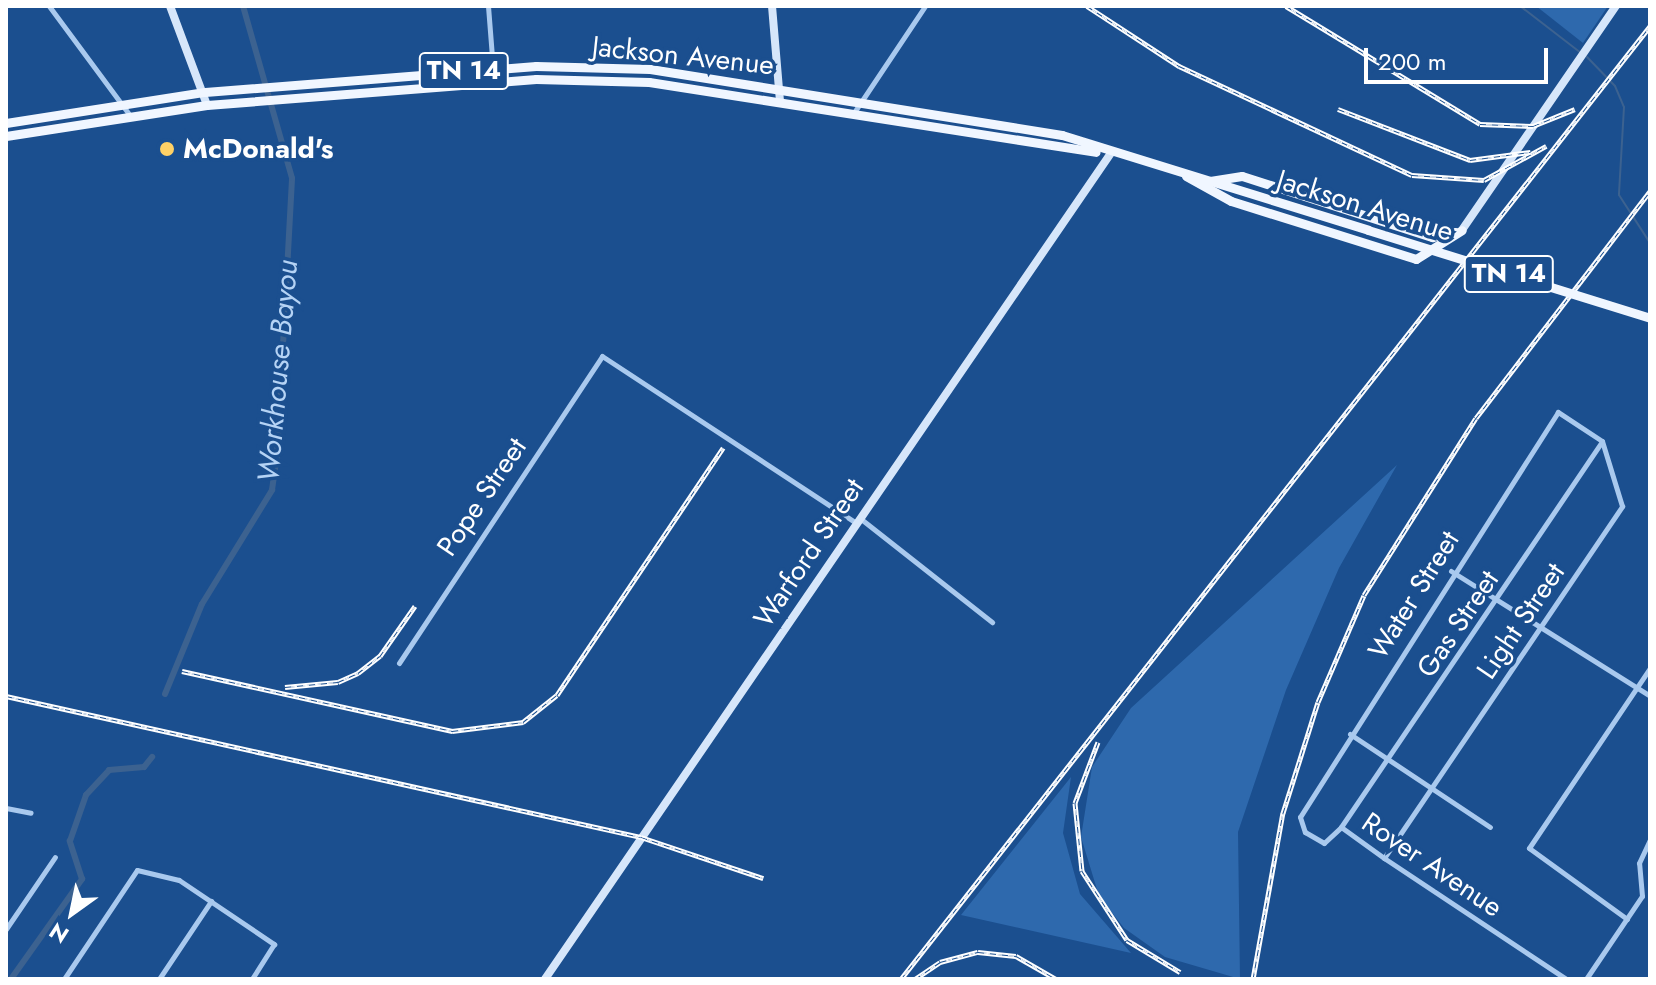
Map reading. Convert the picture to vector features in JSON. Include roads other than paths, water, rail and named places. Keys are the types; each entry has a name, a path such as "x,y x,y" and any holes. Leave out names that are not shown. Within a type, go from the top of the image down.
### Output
{"main road":[{"path":"170,6 205,92 207,105"},
{"path":"772,6 780,101"},
{"path":"1183,174 1231,201 1416,259 1462,230 1616,6"},
{"name":"Jackson Avenue","path":"7,122 120,101 493,68 650,69 1000,125 1210,181 1650,318"},
{"name":"Jackson Avenue","path":"11,135 129,114 207,105 494,82 649,82 997,138 1111,153"},
{"name":"Warford Street","path":"545,979 1111,153"},
{"path":"1210,181 1242,176 1432,237 1462,230"}],"street":[{"path":"49,6 129,114"},
{"path":"488,6 494,82"},
{"path":"853,114 925,6"},
{"path":"649,82 650,69"},
{"path":"7,122 11,135"},
{"path":"997,138 1000,125"},
{"name":"Pope Street","path":"399,663 602,356 858,520"},
{"name":"Water Street","path":"1307,802 1451,571 1558,412 1602,441"},
{"name":"Gas Street","path":"1341,827 1500,599 1602,441"},
{"name":"Light Street","path":"1384,858 1622,506 1602,441"},
{"path":"858,520 992,622"},
{"path":"1451,571 1650,696"},
{"path":"1627,919 1536,858 1531,843 1650,668"},
{"path":"1350,734 1390,757 1490,827"},
{"name":"Rover Avenue","path":"1307,802 1300,817 1305,832 1324,843 1341,827 1566,979"},
{"path":"6,808 31,813"},
{"path":"1586,979 1642,896 1639,863 1650,839"},
{"path":"6,929 55,857"},
{"path":"64,979 137,870 179,880 274,944 252,979"},
{"path":"159,979 211,901"}],"waterway":[{"name":"Workhouse Bayou","path":"165,694 202,604 272,490 277,456 292,178 243,6"},
{"path":"1520,6 1581,53"},
{"path":"1587,57 1615,86 1624,107 1619,195 1650,243"},
{"path":"1650,395 1650,466"},
{"name":"Workhouse Bayou","path":"11,979 82,879 70,841 86,795 109,770 144,767 152,757"}],"railway":[{"path":"1087,6 1179,66 1412,175 1484,180 1546,146"},
{"path":"1286,6 1480,124 1533,126 1575,109"},
{"path":"901,979 1650,26"},
{"path":"1338,109 1470,160 1530,152"},
{"path":"1253,979 1283,813 1318,702 1364,595 1476,418 1650,191"},
{"path":"182,671 452,731 523,722 557,695 723,448"},
{"path":"285,687 338,682 358,673 380,656 415,606"},
{"path":"6,696 641,837 763,878"},
{"path":"1098,742 1075,803 1082,871 1127,940 1180,972"},
{"path":"915,979 940,962 978,952 1016,956 1056,979"}],"place":[{"name":"McDonald's","path":"167,149"}]}
